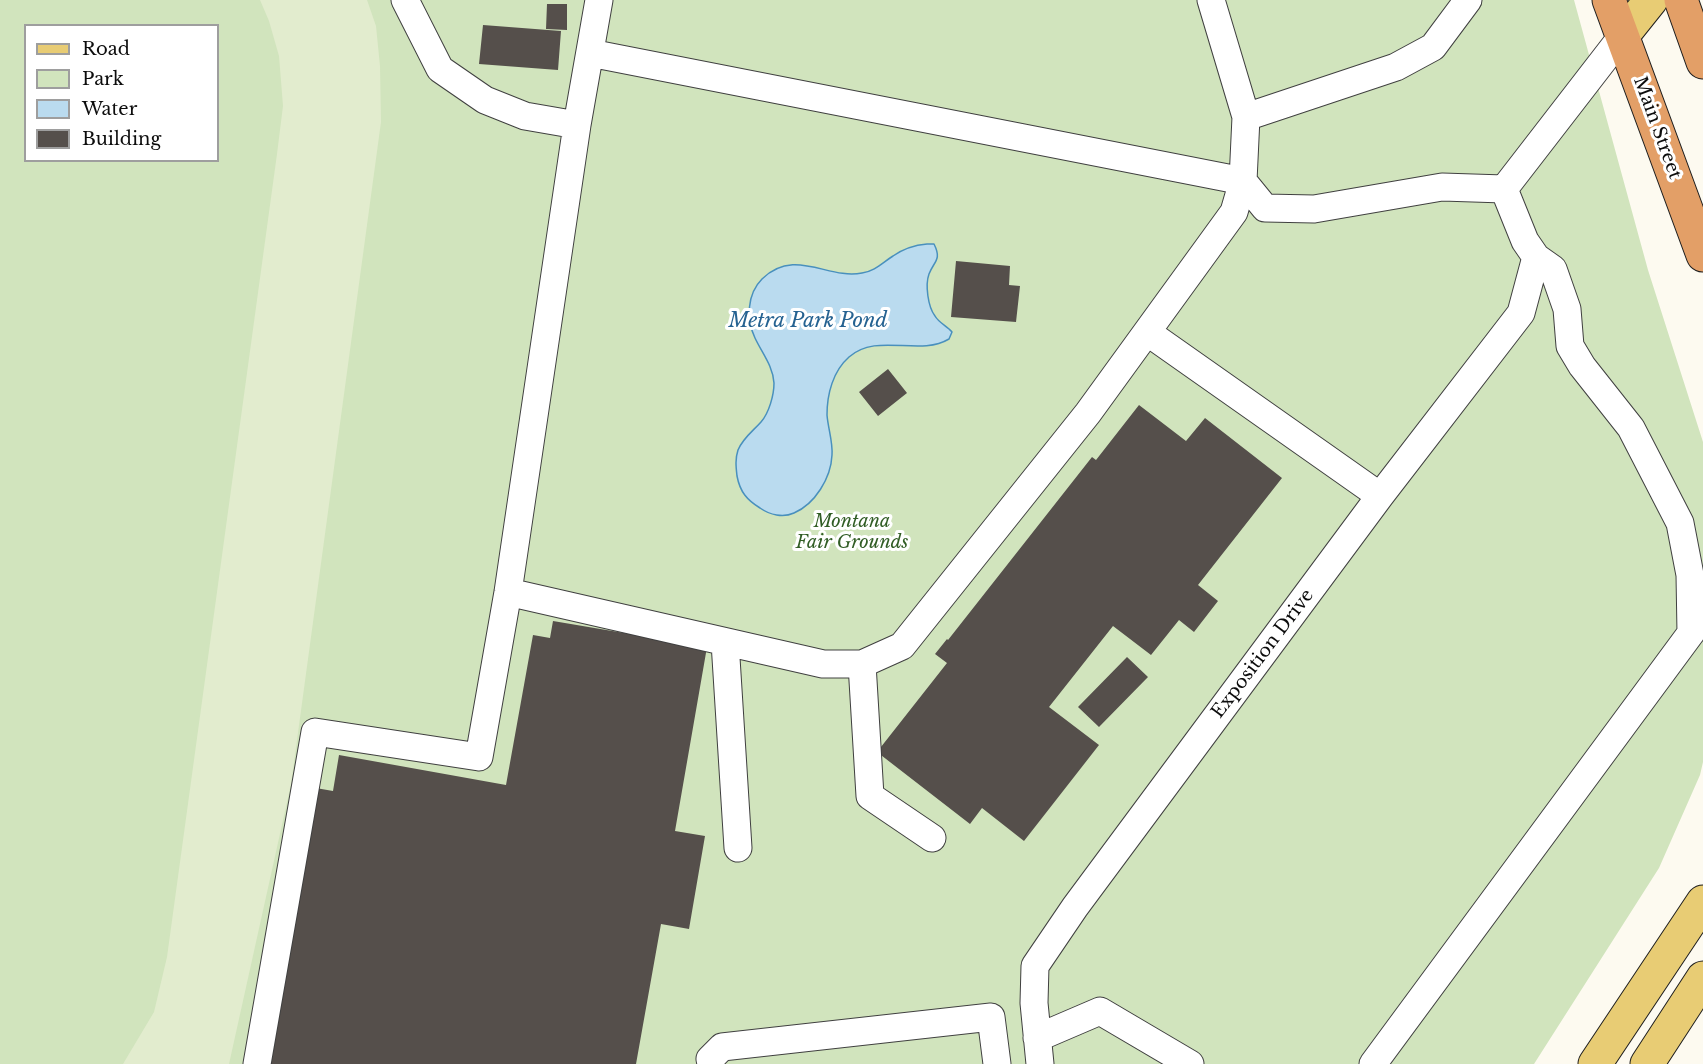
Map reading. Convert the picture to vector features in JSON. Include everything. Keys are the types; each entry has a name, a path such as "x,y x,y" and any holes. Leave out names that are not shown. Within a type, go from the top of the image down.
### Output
{"highway":[{"name":"Main Street","path":"1609,0 1703,255"},
{"path":"1681,0 1703,62"}],"main road":[{"path":"1623,35 1651,0"},
{"path":"1594,1064 1703,902"},
{"path":"1647,1064 1703,978"}],"street":[{"path":"405,0 440,69 485,100 525,116 577,125"},
{"path":"257,1064 315,732 480,757 508,592 577,125 599,0"},
{"path":"508,592 823,664 862,664 902,646 1088,413 1234,212 1243,181 1246,117 1211,0"},
{"path":"1246,117 1396,68 1433,47 1468,0"},
{"path":"1504,189 1623,35"},
{"path":"590,53 1243,181 1265,208 1314,209 1442,187 1504,189"},
{"path":"1373,1064 1691,633 1690,575 1680,523 1630,428 1582,366 1570,346 1568,309 1553,268 1536,257 1525,241 1504,189"},
{"name":"Exposition Drive","path":"1038,1051 1034,1003 1035,966 1075,907 1380,496 1521,313 1536,257"},
{"path":"1147,332 1380,496"},
{"path":"725,642 738,848"},
{"path":"862,664 870,796 932,838"},
{"path":"1038,1051 1101,1011 1190,1064"},
{"path":"711,1064 710,1059 722,1047 991,1017 997,1064"}],"green space":[{"name":"Montana Fair Grounds","path":"0,0 1574,0 1648,270 1703,442 1703,762 1700,775 1659,868 1534,1064 0,1064"},
{"path":"260,0 367,0 376,26 380,66 381,122 291,784 229,1064 123,1064 154,1012 167,957 277,154 283,106 279,56"}],"water":[{"name":"Metra Park Pond","path":"934,244 937,254 928,279 929,302 937,318 952,332 949,339 925,346 872,346 849,357 835,376 828,399 827,415 832,445 831,464 825,481 815,497 802,509 790,515 772,514 751,502 738,482 736,457 745,438 766,414 774,388 772,371 750,323 751,299 757,285 774,270 787,266 799,265 849,274 867,272 905,249"}],"building":[{"path":"547,4 567,4 567,30 546,29"},
{"path":"483,25 561,31 558,70 479,64"},
{"path":"956,261 1010,266 1009,285 1020,286 1016,322 951,317"},
{"path":"888,369 907,393 878,416 859,392"},
{"path":"1139,405 1186,441 1205,418 1282,478 1198,585 1218,601 1194,632 1179,620 1151,655 1113,626 1049,707 1099,745 1024,841 982,808 970,824 877,752 947,663 935,654 1092,457 1096,460"},
{"path":"553,621 707,647 675,831 705,836 689,929 661,924 636,1064 261,1064 310,787 333,791 339,755 506,785 533,635 550,638"},
{"path":"1127,657 1148,677 1099,727 1078,707"}]}
